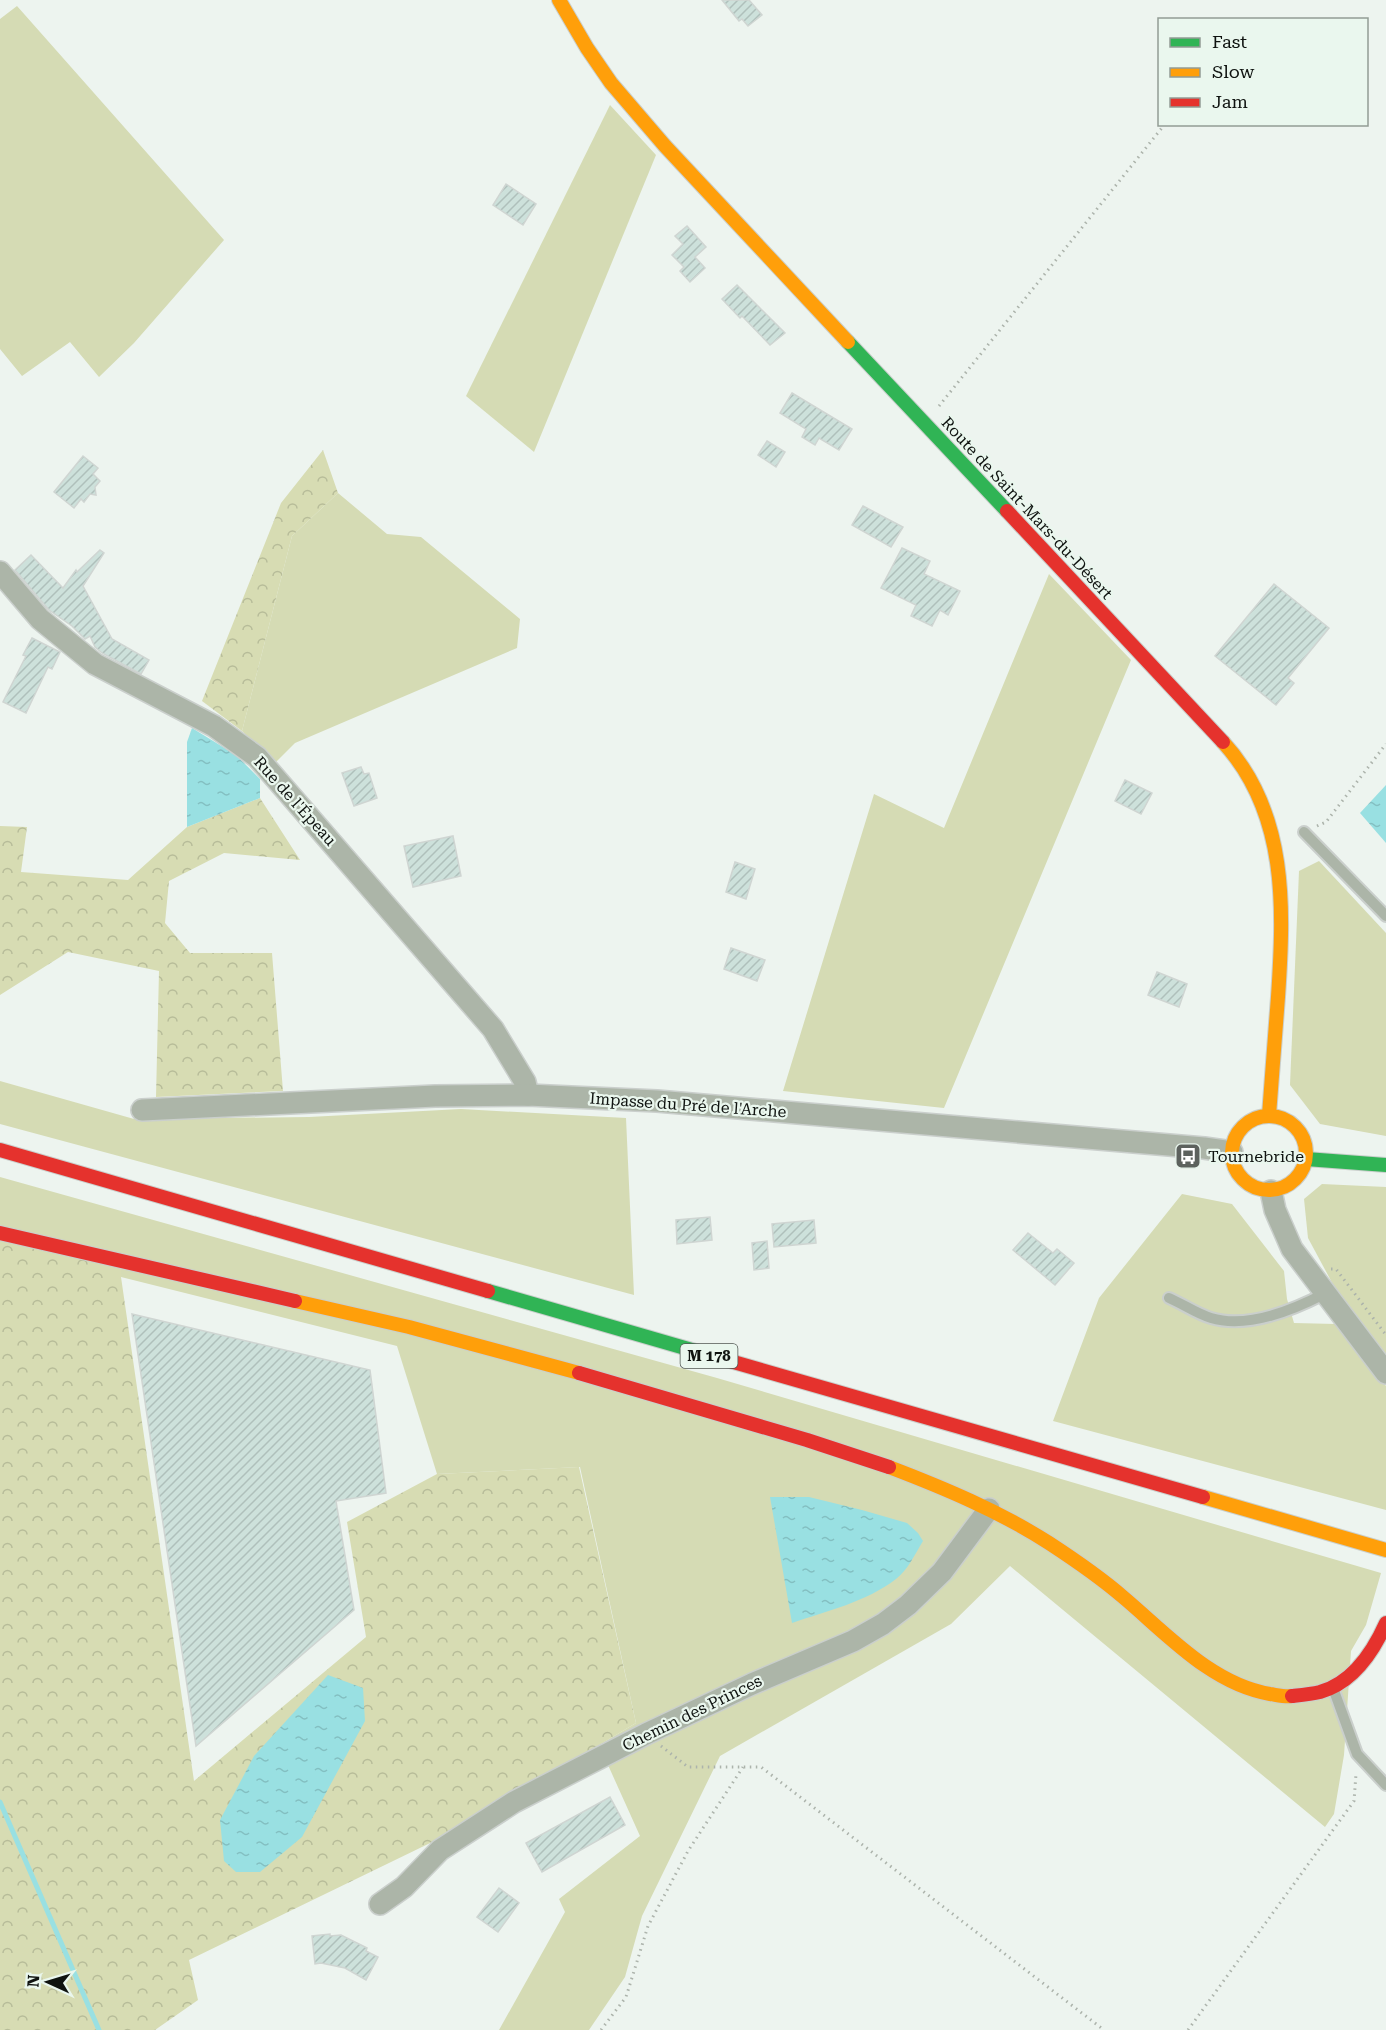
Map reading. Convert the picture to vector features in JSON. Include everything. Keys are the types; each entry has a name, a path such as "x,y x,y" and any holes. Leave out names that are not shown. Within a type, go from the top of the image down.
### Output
{"main road":[{"name":"Route de Saint-Mars-du-Désert","path":"559,0 586,48 636,113 1226,745 1247,773 1264,809 1275,847 1282,886 1282,938 1269,1115"},
{"path":"1269,1115 1293,1124 1301,1133 1306,1146 1306,1158 1302,1171 1294,1181 1283,1188 1271,1191 1258,1189 1248,1184 1239,1175 1233,1164 1232,1152 1239,1131 1247,1123 1258,1117 1269,1115"},
{"name":"M 178","path":"0,1150 1386,1550"},
{"path":"1306,1158 1386,1165"},
{"path":"0,1233 405,1326 613,1382 856,1456 938,1486 989,1509 1037,1536 1100,1578 1226,1680 1253,1692 1282,1698 1308,1696 1333,1688 1358,1666 1379,1639 1386,1623"}],"street":[{"name":"Rue de l'Épeau","path":"0,572 40,619 95,664 214,726 257,757 493,1029 525,1082 528,1095"},
{"name":"Impasse du Pré de l'Arche","path":"142,1110 435,1096 528,1095 657,1101 1232,1152"},
{"path":"1271,1191 1275,1210 1292,1249 1386,1373"},
{"name":"Chemin des Princes","path":"380,1904 404,1887 440,1850 514,1802 646,1734 752,1684 853,1641 883,1624 908,1605 942,1572 989,1509"}],"lane":[{"path":"1304,832 1386,916"},
{"path":"1169,1298 1212,1319 1246,1321 1297,1308 1324,1294"},
{"path":"1333,1688 1357,1754 1386,1785"}],"path":[{"path":"925,424 1163,126"},
{"path":"1304,832 1326,822 1386,744"},
{"path":"646,1734 688,1767 761,1767 1104,2030"},
{"path":"1188,2030 1354,1801 1357,1754"},
{"path":"601,2030 626,1997 648,1926 688,1851 743,1767"}],"green space":[{"path":"17,6 224,240 134,343 99,377 70,342 22,376 0,349 0,19"},
{"path":"610,105 656,155 534,452 466,396"},
{"path":"323,450 338,493 292,536 242,731 202,701 281,503"},
{"path":"338,493 387,534 421,537 520,619 517,648 295,743 275,763 242,731 292,536"},
{"path":"1049,574 1131,660 944,1108 783,1091 874,794 944,828"},
{"path":"260,798 300,860 224,853 169,881 165,923 190,953 272,953 283,1091 156,1097 159,971 68,952 0,995 0,826 27,827 21,872 128,880 187,827"},
{"path":"1319,861 1386,933 1386,1136 1320,1124 1290,1085 1299,871"},
{"path":"0,1081 134,1119 309,1117 461,1109 626,1118 634,1295 0,1124"},
{"path":"0,1177 717,1378 1381,1573 1366,1625 1351,1651 1344,1755 1334,1814 1325,1827 1010,1566 951,1624 720,1756 642,1916 625,1977 589,2030 499,2030 565,1912 559,1899 640,1836 599,1745 636,1723 580,1467 437,1474 397,1346 121,1277 121,1269 0,1239"},
{"path":"1322,1184 1386,1187 1386,1357 1336,1290 1308,1238 1304,1199"},
{"path":"1182,1194 1232,1204 1284,1271 1287,1299 1294,1323 1336,1324 1386,1386 1386,1510 1053,1421 1099,1298"},
{"path":"0,1239 121,1268 194,1781 366,1637 347,1522 437,1474 579,1467 636,1723 457,1830 189,1960 198,2000 155,2030 0,2030"}],"water":[{"path":"192,728 236,755 260,779 260,798 187,827 187,742"},
{"path":"1386,785 1386,843 1360,813"},
{"path":"770,1497 809,1497 862,1510 907,1523 923,1541 904,1571 884,1587 846,1605 792,1623"},
{"path":"328,1675 363,1688 365,1721 302,1837 260,1872 236,1872 224,1861 220,1820 254,1756"}],"building":[{"path":"722,0 749,0 762,15 748,26 742,19 739,21"},
{"path":"506,184 536,204 523,225 493,205"},
{"path":"687,226 706,247 695,257 705,268 690,282 680,271 684,267 672,255 683,244 675,236"},
{"path":"737,285 785,333 770,345 722,299"},
{"path":"792,393 852,429 839,450 819,438 815,445 802,437 806,429 780,413"},
{"path":"767,441 785,452 776,467 758,455"},
{"path":"83,456 98,468 93,474 100,481 95,487 96,495 90,494 84,502 81,499 74,508 54,492"},
{"path":"863,506 903,527 891,547 852,525"},
{"path":"902,548 930,561 924,574 960,591 948,615 940,610 932,626 911,616 916,605 881,588"},
{"path":"100,550 104,553 83,586 112,639 149,660 141,674 102,653 95,647 90,636 85,639 72,626 49,610 15,570 31,555 63,588 76,570 77,572"},
{"path":"1274,584 1329,628 1288,678 1294,683 1276,705 1215,656"},
{"path":"32,638 60,652 52,669 48,667 26,713 3,702 26,656 23,655"},
{"path":"361,767 364,774 369,773 377,798 354,806 342,773"},
{"path":"1125,780 1152,793 1141,814 1115,801"},
{"path":"453,836 461,876 413,887 404,846"},
{"path":"735,862 755,869 746,899 726,892"},
{"path":"731,948 765,960 757,981 724,969"},
{"path":"1157,972 1187,984 1179,1007 1148,995"},
{"path":"710,1217 712,1240 677,1244 676,1220"},
{"path":"814,1220 816,1243 774,1247 772,1224"},
{"path":"1028,1233 1053,1253 1057,1249 1074,1263 1055,1285 1013,1250"},
{"path":"767,1241 769,1268 754,1270 752,1243"},
{"path":"132,1314 370,1370 386,1493 336,1501 354,1610 196,1746"},
{"path":"610,1797 625,1825 542,1872 526,1843"},
{"path":"499,1888 519,1903 498,1932 477,1917"},
{"path":"330,1934 330,1936 341,1935 367,1948 366,1951 378,1957 366,1980 345,1968 315,1964 312,1936"}],"waterway":[{"path":"0,1802 99,2030"}],"traffic: fast":[{"path":"848,342 1007,511"},
{"path":"1306,1159 1386,1165"},
{"path":"488,1291 723,1359"}],"traffic: slow":[{"path":"559,0 611,83 665,146 848,342"},
{"path":"1223,742 1244,770 1260,799 1271,830 1277,863 1280,896 1280,963 1269,1115"},
{"path":"1269,1116 1290,1122 1300,1132 1306,1153 1300,1174 1290,1184 1269,1190 1248,1184 1238,1174 1232,1153 1238,1132 1248,1122 1269,1116"},
{"path":"295,1301 409,1327 579,1373"},
{"path":"889,1467 971,1501 1049,1543 1123,1597 1190,1655 1228,1680 1270,1694 1292,1696"},
{"path":"1203,1497 1386,1550"}],"traffic: jam":[{"path":"1007,511 1223,742"},
{"path":"0,1150 488,1291"},
{"path":"0,1233 295,1301"},
{"path":"723,1359 1203,1497"},
{"path":"579,1373 807,1440 889,1467"},
{"path":"1292,1696 1320,1692 1342,1682 1368,1655 1386,1623"}],"place":[{"name":"Tournebride","path":"1188,1156"}]}
